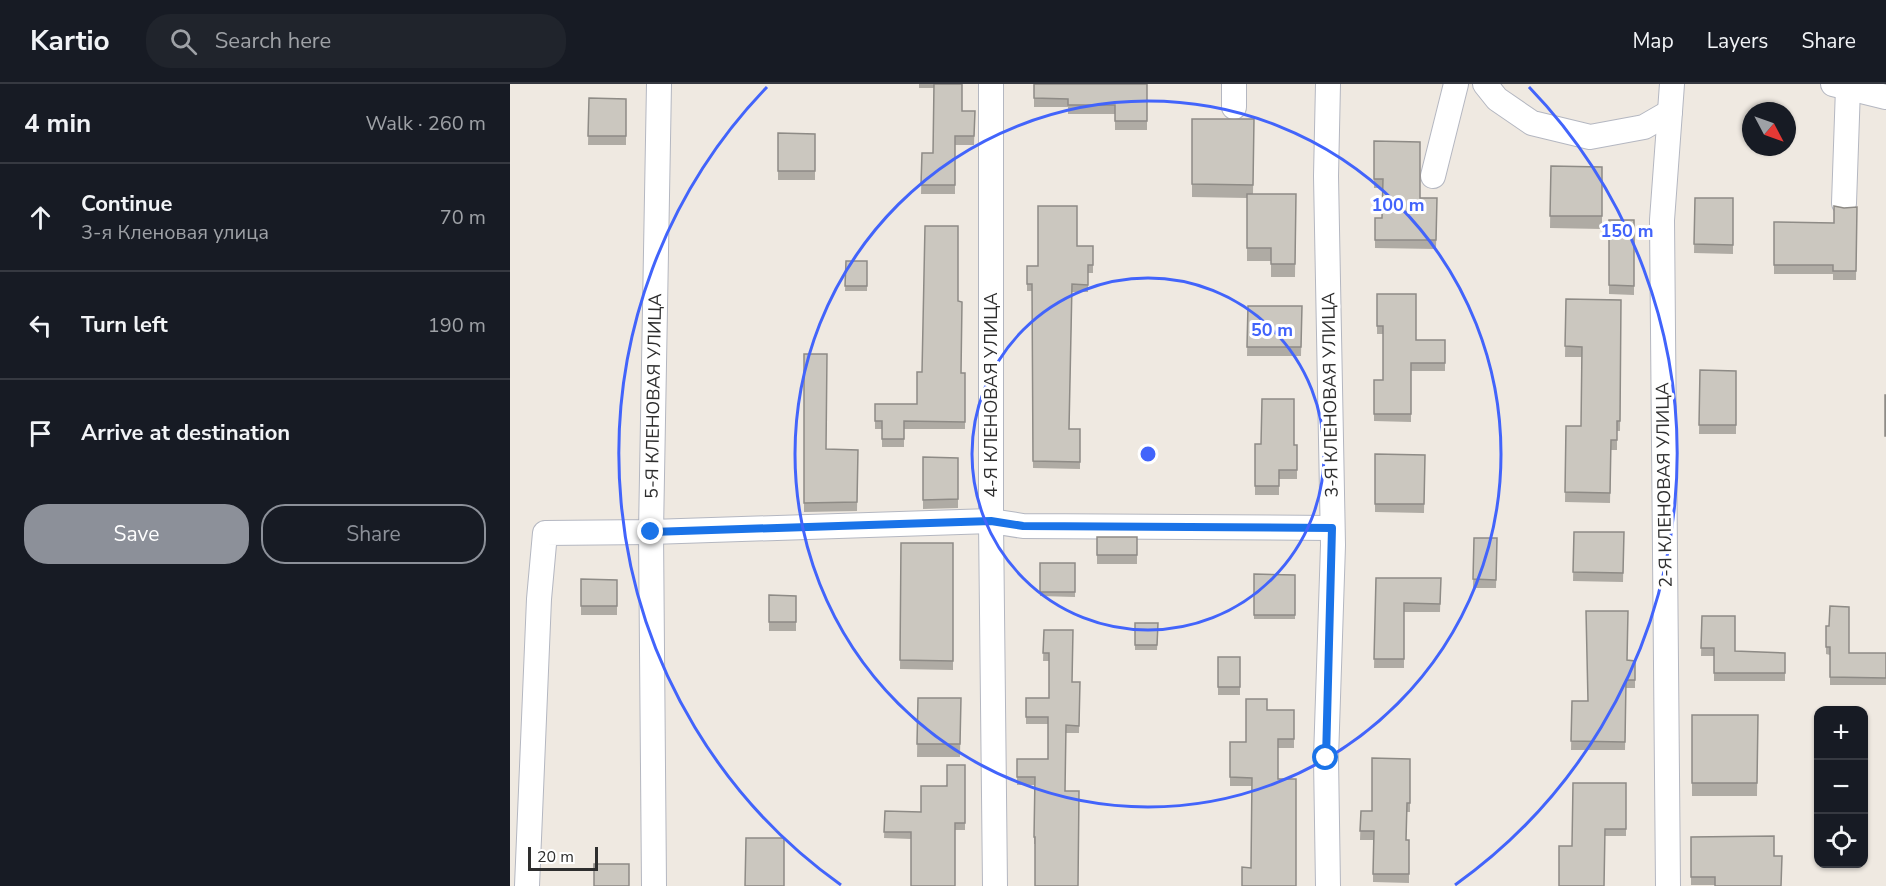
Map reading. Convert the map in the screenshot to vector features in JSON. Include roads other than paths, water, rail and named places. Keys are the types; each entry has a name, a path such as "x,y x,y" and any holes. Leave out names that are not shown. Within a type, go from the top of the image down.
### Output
{"street":[{"name":"5-Я КЛЕНОВАЯ УЛИЦА","path":"654,886 651,532 659,84"},
{"name":"4-Я КЛЕНОВАЯ УЛИЦА","path":"992,84 991,521 995,886"},
{"name":"3-Я КЛЕНОВАЯ УЛИЦА","path":"1328,84 1326,176 1332,528 1326,758 1328,886"},
{"path":"1433,176 1456,84"},
{"path":"1485,84 1497,99 1532,123 1590,137 1644,127 1670,112"},
{"name":"2-Я КЛЕНОВАЯ УЛИЦА","path":"1668,886 1662,220 1672,84"},
{"path":"1844,203 1840,86 1886,97"},
{"path":"527,886 539,599 545,533 651,532 991,521 1023,526 1332,528"}]}
